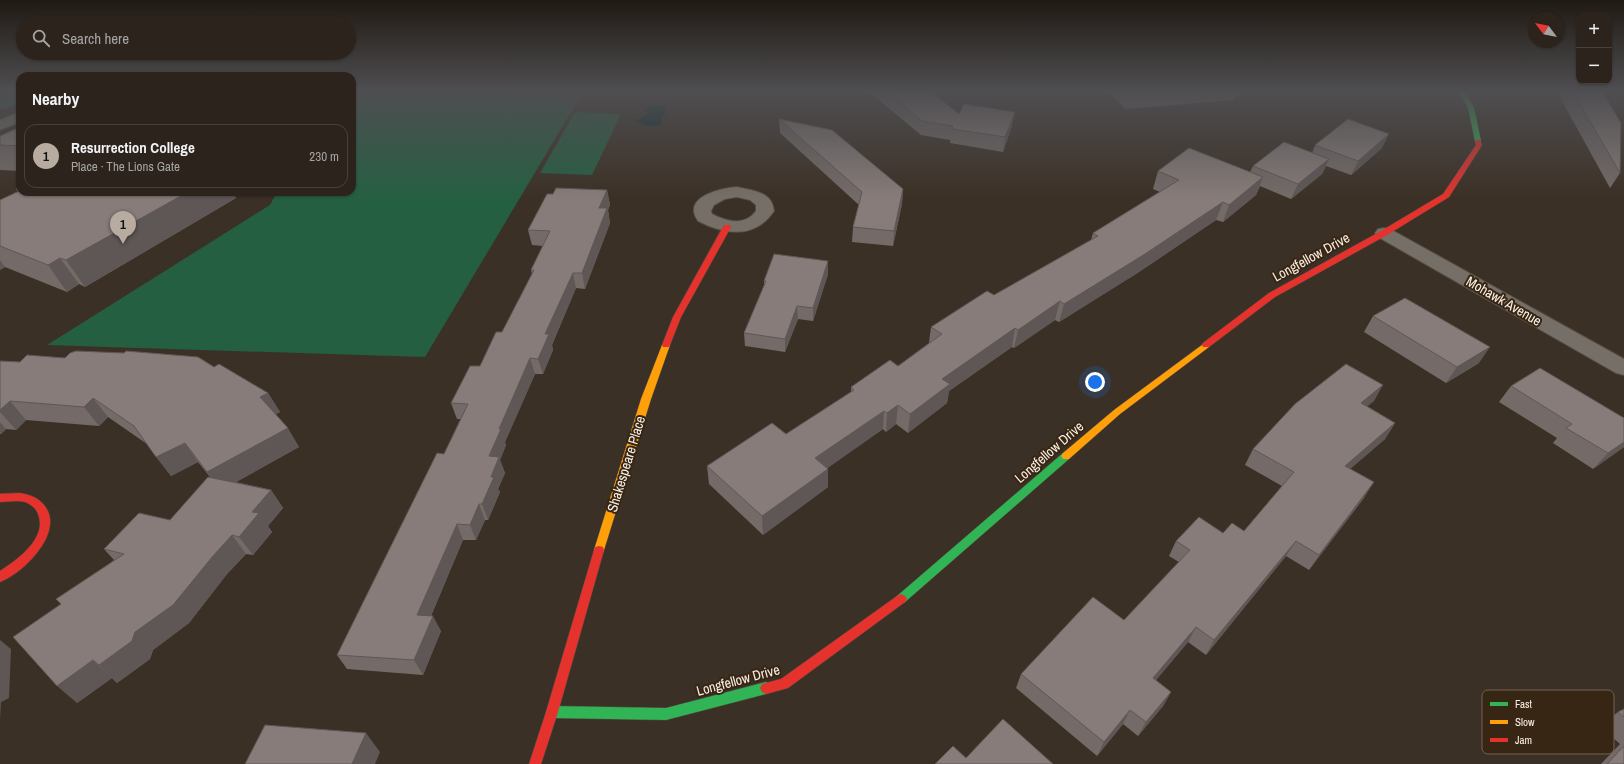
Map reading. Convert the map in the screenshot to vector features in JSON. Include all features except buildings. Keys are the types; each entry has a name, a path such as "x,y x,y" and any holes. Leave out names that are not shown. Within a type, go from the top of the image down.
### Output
{"street":[{"name":"Longfellow Drive","path":"552,712 666,714 784,684 886,611 1118,412 1272,295 1384,233 1446,195 1479,145 1475,128"},
{"name":"Shakespeare Place","path":"535,764 552,712 623,470 646,399 677,317 726,227"},
{"name":"Mohawk Avenue","path":"1384,233 1624,368"},
{"path":"0,498 28,499 41,506 47,518 45,530 35,548 26,558 0,578"}],"green space":[{"path":"356,128 562,128 425,357 47,345 270,205 275,196 356,196"},
{"path":"566,128 615,128 592,175 540,173"}],"traffic: fast":[{"path":"1475,128 1478,141"},
{"path":"901,599 1066,456"},
{"path":"552,712 666,714 766,688"}],"traffic: slow":[{"path":"599,550 646,399 666,345"},
{"path":"1066,456 1117,412 1206,345"}],"traffic: jam":[{"path":"1206,345 1272,295 1384,233 1446,195 1479,145 1478,141"},
{"path":"666,345 677,317 727,227"},
{"path":"0,498 19,497 30,500 37,504 42,510 46,520 45,529 41,539 34,549 26,558 0,577"},
{"path":"535,764 552,712 599,550"},
{"path":"766,688 784,684 901,599"}],"place":[{"name":"Resurrection College","path":"123,244"}]}
